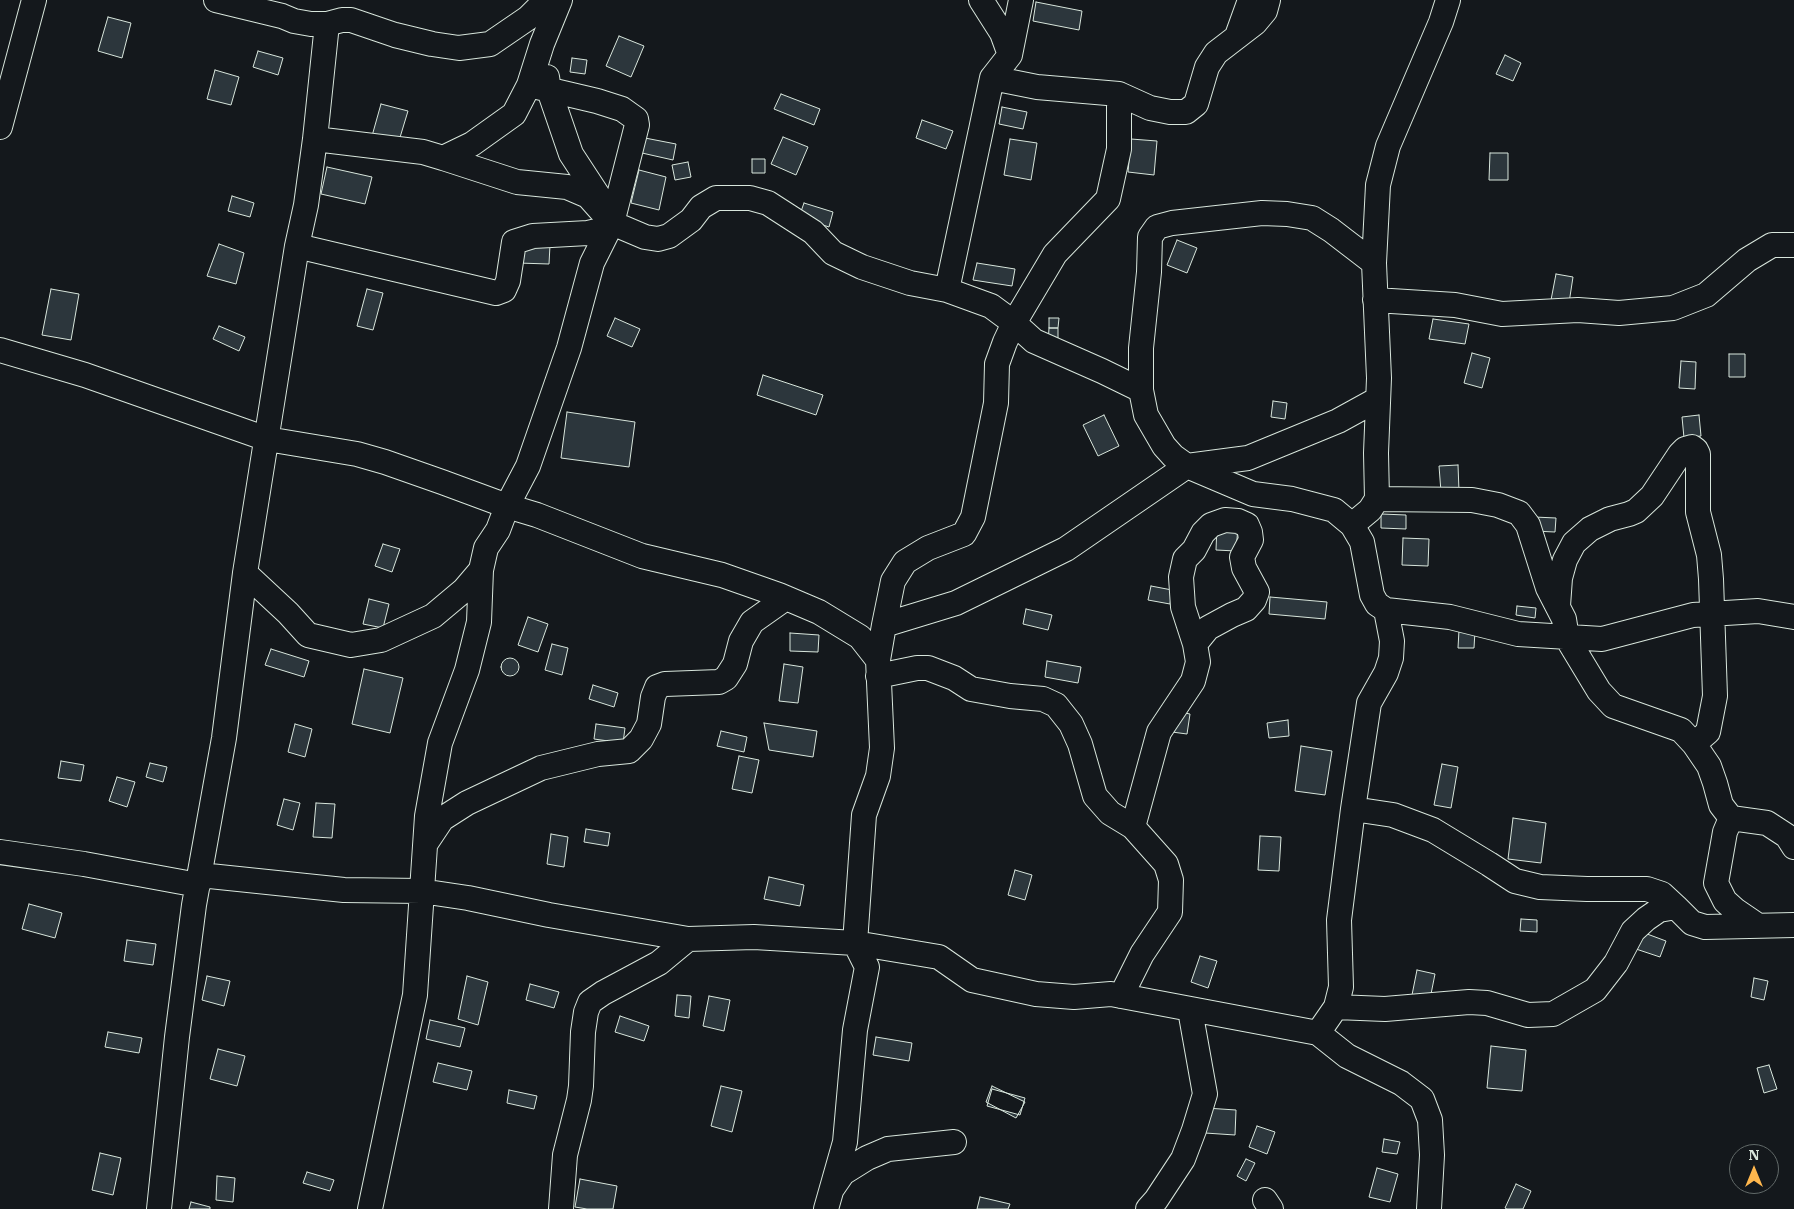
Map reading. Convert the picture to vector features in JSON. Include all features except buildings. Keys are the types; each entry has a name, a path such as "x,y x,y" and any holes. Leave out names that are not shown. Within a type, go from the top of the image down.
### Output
{"street":[{"path":"0,127 7,72 34,0"},
{"path":"216,0 311,24 327,24 351,20 395,35 459,48 490,44 528,18 546,0"},
{"path":"560,0 542,44 539,87 571,154 606,209 612,223"},
{"path":"981,0 1002,33 1010,55"},
{"path":"948,290 992,78 1010,55 1022,0"},
{"path":"1236,38 1250,0"},
{"path":"992,78 1037,88 1119,94 1150,108 1170,112 1186,112 1196,104 1207,68 1216,53 1256,23 1265,11 1268,0"},
{"path":"1352,525 1370,510 1377,499 1376,453 1379,378 1374,263 1378,185 1388,146 1441,22 1448,0"},
{"path":"160,1209 176,1037 199,880 224,738 245,573 297,246 306,205 327,24"},
{"path":"443,158 472,144 514,114 539,87"},
{"path":"370,1209 415,995 427,816 440,743 467,670 479,622 481,570 486,548 498,530 499,503 528,466 569,348 592,264 612,223 637,125 636,119 622,109 597,100 539,87"},
{"path":"828,1201 845,1142 855,1030 867,967 855,943 864,815 878,776 882,748 878,668 884,624 893,581 905,562 928,548 964,534 974,517 996,403 997,364 1014,323 1055,254 1108,199 1119,149 1119,94"},
{"path":"315,139 423,152 517,182 567,187 588,196 612,223 658,239 669,236 691,220 701,207 716,198 750,198 768,204 813,232 833,253 862,267 910,283 948,290 991,306 1034,341 1141,390"},
{"path":"1374,263 1312,218 1287,214 1253,214 1157,227 1150,236 1149,272 1141,348 1141,390 1146,415 1164,446 1173,456 1187,466 1253,494 1292,499 1334,510 1352,525 1362,542 1372,594 1377,604 1386,610 1450,617 1518,634 1602,639 1693,615 1758,611 1794,617"},
{"path":"297,246 388,266 496,294 504,290 508,281 514,242 533,236 588,234 601,230 612,223"},
{"path":"1375,300 1455,305 1502,314 1578,310 1620,312 1673,308 1706,295 1747,260 1772,245 1794,245"},
{"path":"0,350 84,375 267,440 356,454 537,515 642,556 722,575 786,598 820,612 860,637 878,668"},
{"path":"884,624 956,603 1066,549 1187,466 1248,458 1338,421 1378,399"},
{"path":"1558,606 1560,578 1565,560 1574,543 1590,528 1610,518 1636,511 1652,496 1680,454 1692,447 1696,450 1698,454 1698,512 1709,556 1712,579 1715,696 1708,732 1694,744"},
{"path":"1377,499 1472,500 1498,505 1519,513 1528,525 1548,588 1564,619 1567,638 1599,692 1613,706 1681,730 1694,744 1709,766 1721,805 1730,818 1767,823 1787,836 1794,847"},
{"path":"1133,827 1159,732 1194,682 1198,662 1195,644 1184,607 1181,577 1185,559 1194,550 1203,533 1211,525 1225,520 1238,521 1247,525 1250,532 1251,540 1242,557 1244,568 1257,592 1254,600 1246,609 1232,614 1208,628 1195,644"},
{"path":"245,573 288,613 308,635 351,644 381,640 433,616 464,590 481,570"},
{"path":"425,845 442,819 467,803 541,768 598,754 629,751 641,739 649,724 653,697 657,687 666,684 719,682 726,678 735,664 741,641 752,622 786,598"},
{"path":"1318,1033 1336,1007 1341,987 1339,920 1369,703 1386,673 1391,658 1392,641 1386,610"},
{"path":"878,668 928,668 954,678 971,689 1010,696 1043,699 1056,705 1071,724 1080,744 1095,796 1110,813 1133,827 1166,864 1171,880 1170,912 1142,954 1121,996"},
{"path":"1353,809 1393,815 1433,830 1514,881 1540,886 1587,889 1647,889 1662,894 1692,923 1705,927 1794,925"},
{"path":"1730,818 1725,832 1716,883 1725,901 1758,925"},
{"path":"0,852 199,880 344,890 421,891 688,939 754,937 855,943 939,957 972,980 1036,994 1074,997 1112,994 1318,1033 1347,1056 1401,1083 1422,1099 1430,1120 1432,1155 1429,1209"},
{"path":"1336,1007 1385,1009 1468,1002 1487,1003 1528,1015 1553,1014 1595,990 1616,964 1632,931 1659,910 1676,907"},
{"path":"561,1209 565,1155 579,1100 584,1022 590,1002 603,993 659,964 688,939"},
{"path":"1148,1209 1183,1159 1205,1094 1190,1010"},
{"path":"828,1201 843,1173 867,1158 888,1149 954,1142"}]}
